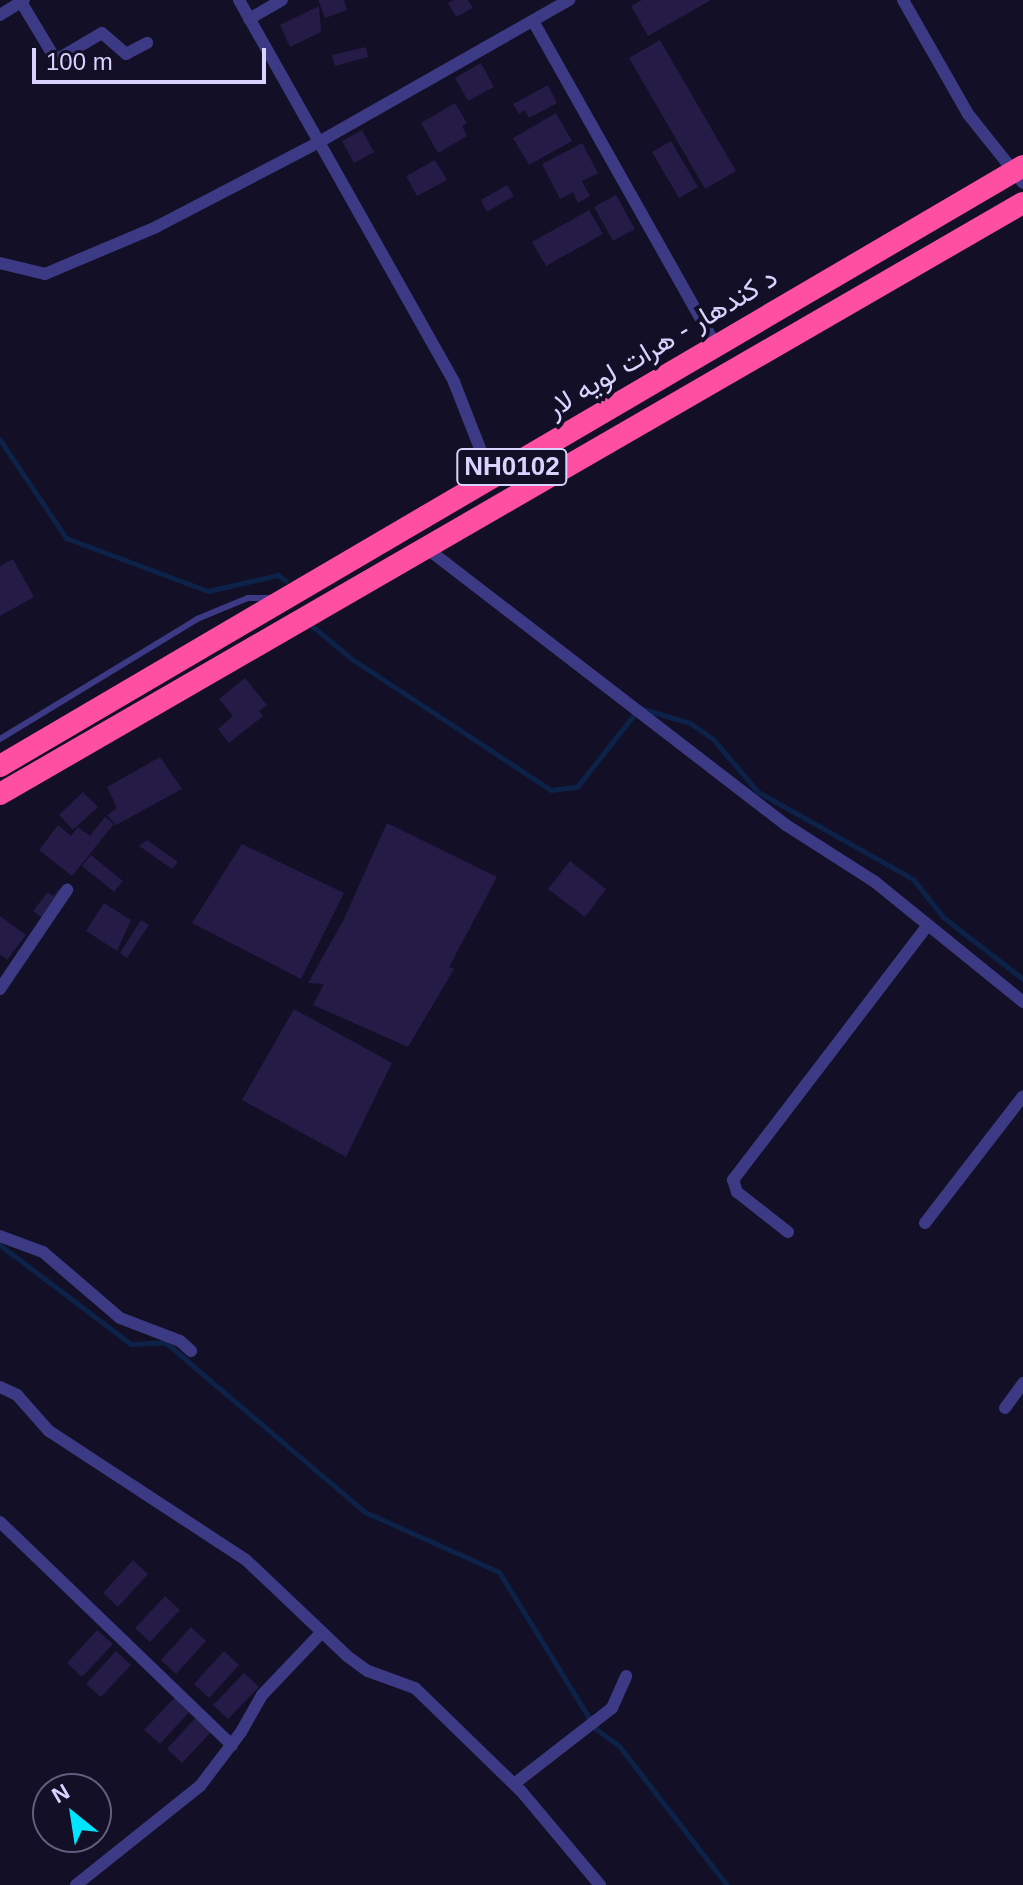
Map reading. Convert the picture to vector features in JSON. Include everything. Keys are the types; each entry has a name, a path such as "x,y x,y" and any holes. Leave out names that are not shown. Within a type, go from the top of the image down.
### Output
{"highway":[{"name":"د کندهار - هرات لويه لار","path":"0,766 414,526 796,299 1020,173"},
{"name":"د کندهار - هرات لويه لار","path":"0,794 1023,203"},
{"path":"796,299 813,322"},
{"path":"414,526 425,547"}],"street":[{"path":"239,0 454,382 492,479"},
{"path":"249,19 282,0"},
{"path":"0,263 45,274 156,227 319,142 569,0"},
{"path":"903,0 968,114 1020,173"},
{"path":"0,15 22,1 56,60 102,33 126,54 147,43"},
{"path":"533,21 716,346"},
{"path":"425,547 786,825 875,882 926,928 1023,1002"},
{"path":"0,989 67,890"},
{"path":"788,1232 737,1192 733,1180 926,928"},
{"path":"925,1223 1023,1096"},
{"path":"0,1236 43,1252 120,1318 180,1341 191,1351"},
{"path":"1005,1408 1023,1383"},
{"path":"0,1387 17,1395 49,1431 246,1560 317,1638 368,1671 415,1688 514,1784 600,1885"},
{"path":"0,1522 232,1745"},
{"path":"76,1885 200,1786 232,1745 262,1695 317,1638"},
{"path":"514,1784 612,1708 626,1676"}],"lane":[{"path":"0,739 197,619 248,598 289,599"}],"building":[{"path":"318,0 344,0 347,10 325,18"},
{"path":"468,0 473,8 456,17 448,3"},
{"path":"642,0 711,0 648,36 631,6"},
{"path":"319,6 321,32 290,47 280,25"},
{"path":"660,40 736,171 705,189 629,58"},
{"path":"366,47 368,57 335,66 332,55"},
{"path":"481,63 494,87 468,101 455,78"},
{"path":"548,85 557,103 529,118 525,110 519,114 513,104"},
{"path":"455,103 467,123 462,126 467,136 438,153 421,123"},
{"path":"556,113 572,141 529,165 513,138"},
{"path":"362,130 374,152 354,163 342,141"},
{"path":"671,141 698,187 679,198 652,152"},
{"path":"582,143 598,173 582,181 590,196 578,203 573,192 560,199 542,164"},
{"path":"435,160 447,180 417,196 406,176"},
{"path":"507,185 514,196 487,212 481,200"},
{"path":"616,195 635,229 613,241 594,207"},
{"path":"589,210 603,234 546,266 532,242"},
{"path":"13,559 34,597 0,616 0,566"},
{"path":"245,678 267,705 259,711 263,716 229,743 218,729 233,716 219,699"},
{"path":"160,757 182,789 116,825 107,815 117,808 107,787"},
{"path":"83,792 98,807 73,830 59,815"},
{"path":"105,817 114,824 72,876 39,850 58,825 71,836 78,827 90,836"},
{"path":"387,823 497,877 449,967 454,969 408,1047 313,1005 324,984 308,983 343,921"},
{"path":"147,840 178,862 172,869 139,846"},
{"path":"242,844 344,893 301,979 192,923"},
{"path":"91,855 123,881 114,892 82,866"},
{"path":"570,861 606,889 585,917 548,889"},
{"path":"60,888 65,892 44,919 33,911 48,892 53,896"},
{"path":"104,903 131,920 117,951 86,931"},
{"path":"0,916 26,935 7,960 0,954"},
{"path":"141,920 149,925 127,958 120,953"},
{"path":"294,1009 392,1063 346,1157 242,1100"},
{"path":"133,1560 148,1574 118,1607 103,1593"},
{"path":"165,1596 180,1610 150,1642 135,1628"},
{"path":"191,1627 206,1641 176,1674 161,1660"},
{"path":"97,1630 113,1644 82,1677 67,1663"},
{"path":"116,1651 131,1665 101,1697 86,1684"},
{"path":"224,1651 239,1665 209,1698 194,1684"},
{"path":"244,1673 259,1687 228,1719 213,1705"},
{"path":"175,1697 190,1711 160,1744 144,1730"},
{"path":"197,1716 212,1731 182,1763 167,1749"}],"waterway":[{"path":"0,440 66,538 208,591 278,575 286,581"},
{"path":"312,626 352,659 551,790 577,787 636,712"},
{"path":"643,709 690,723 713,739 758,792 913,879 943,917 1023,979"},
{"path":"0,1245 131,1344 165,1342 365,1512 499,1572 596,1729 619,1746 727,1885"}]}
